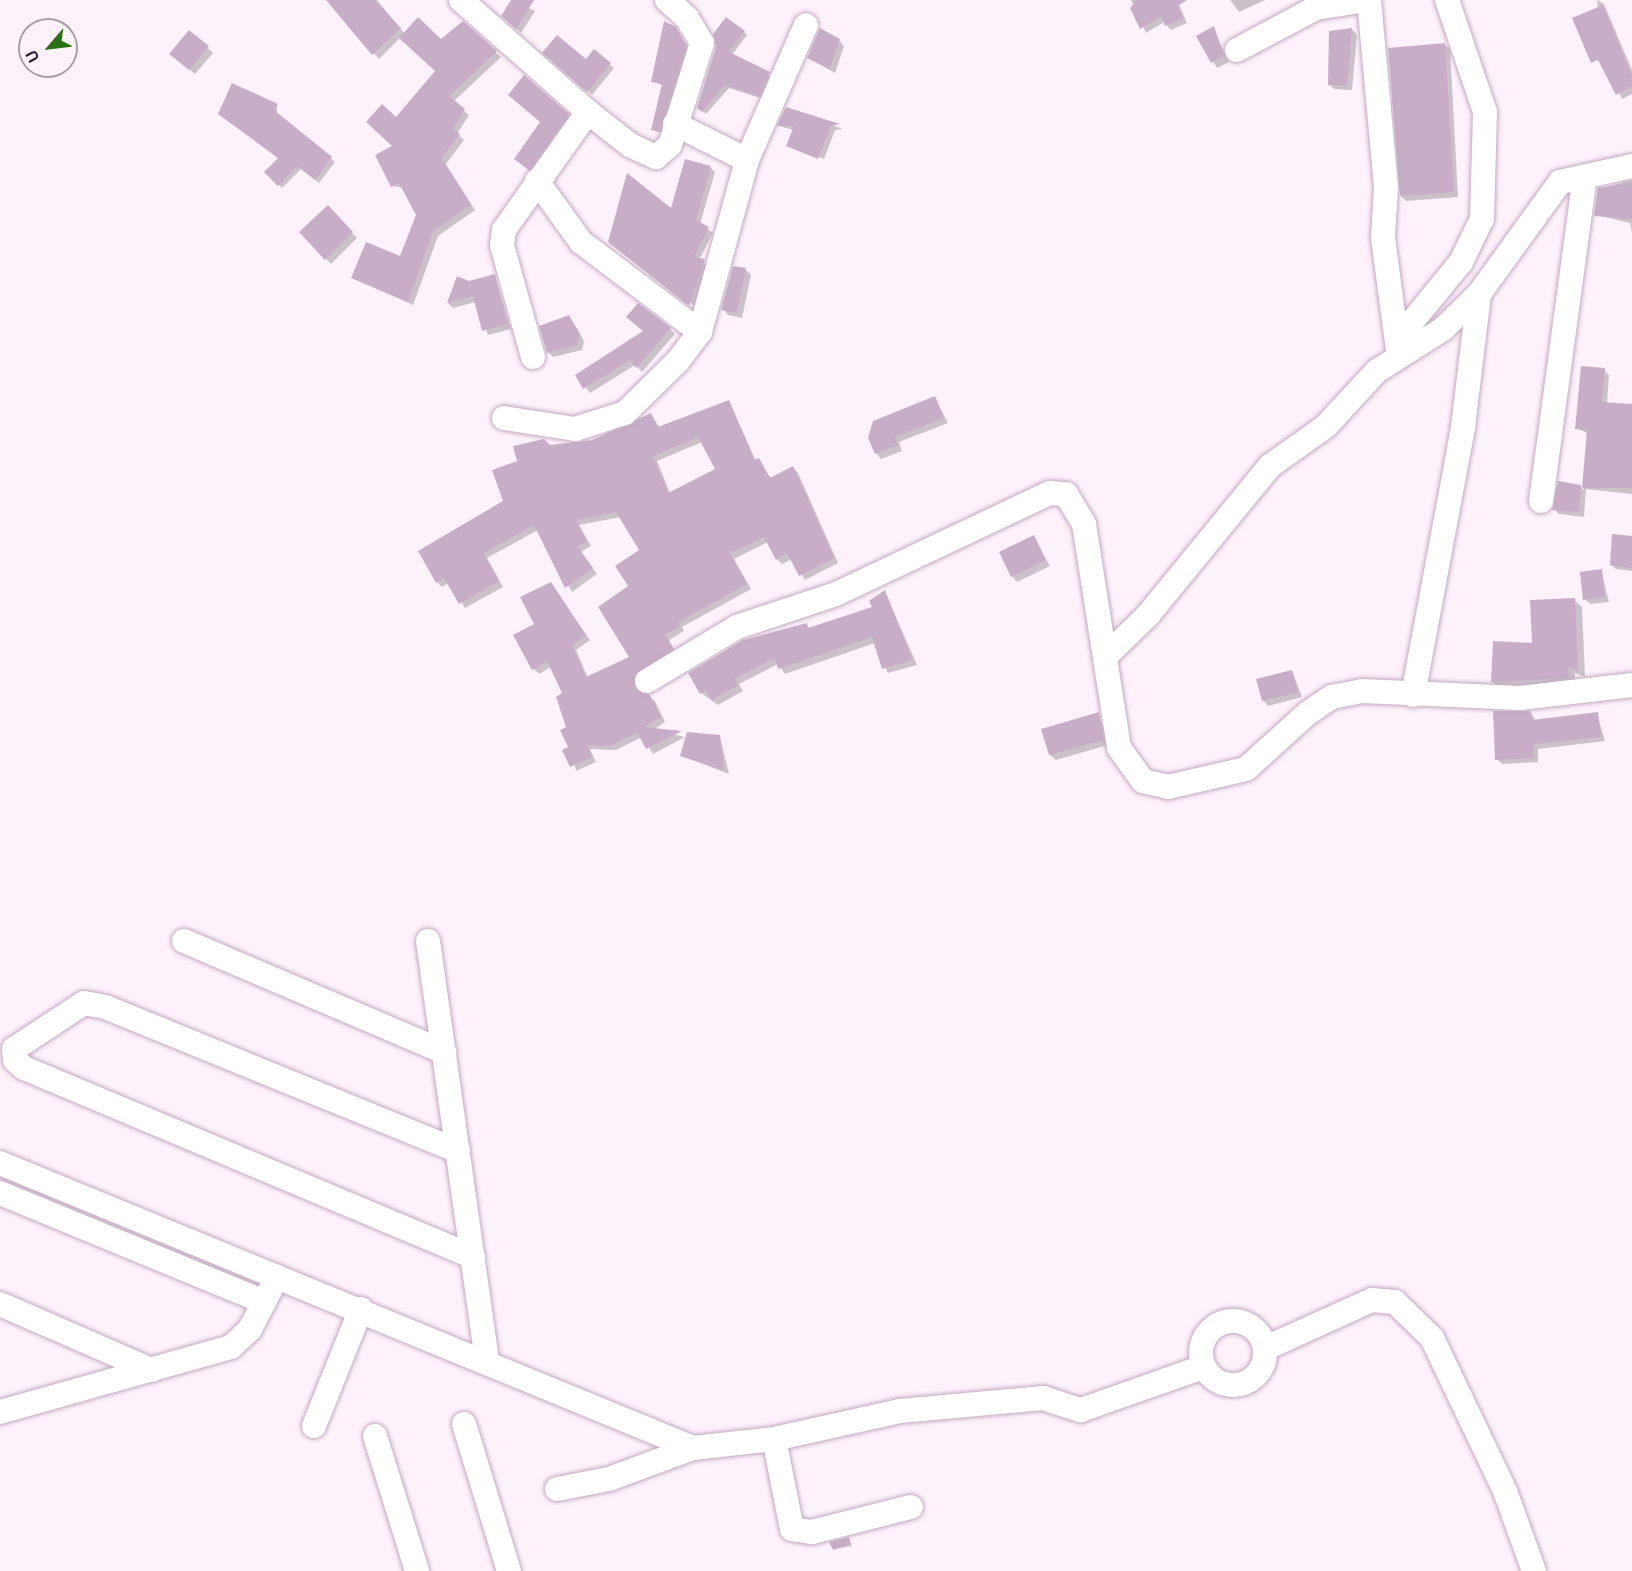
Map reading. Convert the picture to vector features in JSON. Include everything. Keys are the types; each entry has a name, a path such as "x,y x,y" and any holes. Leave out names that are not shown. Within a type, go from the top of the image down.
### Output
{"street":[{"path":"461,0 588,112 630,145 656,157 666,152 702,43 687,18 667,0"},
{"path":"1237,50 1316,8 1367,0 1386,187 1383,238 1398,348"},
{"path":"1105,657 1148,615 1270,466 1326,426 1398,348 1461,262 1482,219 1485,112 1448,0"},
{"path":"504,418 575,429 625,413 700,332 747,160 806,26"},
{"path":"533,357 502,244 504,230 588,112"},
{"path":"675,124 747,160"},
{"path":"1398,348 1443,329 1479,294 1560,182 1632,166"},
{"path":"1540,501 1585,177"},
{"path":"537,181 581,242 700,332"},
{"path":"1413,695 1463,427 1479,294"},
{"path":"647,681 737,627 836,594 1050,493 1066,494 1084,524 1105,657 1127,765 1143,781 1168,787 1246,770 1332,697 1362,691 1520,698 1632,685"},
{"path":"184,941 444,1052"},
{"path":"428,941 487,1361"},
{"path":"458,1151 106,1006 84,1003 14,1049 15,1060 24,1068 473,1257"},
{"path":"0,1163 277,1277 361,1309 693,1448"},
{"path":"0,1193 264,1302"},
{"path":"0,1412 231,1347 250,1329 277,1277"},
{"path":"1266,1348 1372,1300 1395,1302 1432,1338 1505,1491 1534,1571"},
{"path":"0,1304 151,1370"},
{"path":"314,1426 361,1309"},
{"path":"1247,1323 1266,1348 1264,1367 1243,1384 1215,1381 1203,1366 1205,1336 1216,1325 1247,1323"},
{"path":"557,1489 609,1479 693,1448 774,1439 936,1408 1043,1398 1081,1410 1203,1366"},
{"path":"0,1392 27,1403"},
{"path":"464,1424 509,1571"},
{"path":"375,1436 417,1571"},
{"path":"774,1439 792,1529 812,1532 911,1507"}],"building":[{"path":"326,0 374,0 401,28 372,55"},
{"path":"511,0 534,0 516,29 501,16"},
{"path":"1137,0 1187,0 1178,6 1183,18 1165,26 1161,16 1140,29 1130,8"},
{"path":"1603,5 1632,76 1632,86 1616,95 1598,60 1591,63 1572,18"},
{"path":"418,17 441,39 463,21 497,51 449,96 465,109 453,129 460,134 441,158 471,205 433,231 408,302 351,278 366,242 400,256 416,215 399,183 391,187 375,155 392,146 366,122 382,104 396,117 435,71 399,38"},
{"path":"726,17 745,31 729,52 770,72 759,96 725,85 702,112 697,108 716,47 713,34"},
{"path":"664,21 676,27 686,45 659,132 651,130 662,84 651,82"},
{"path":"1214,26 1224,56 1211,63 1196,36"},
{"path":"820,28 840,39 829,69 807,58"},
{"path":"1352,28 1347,86 1328,85 1329,31"},
{"path":"189,30 209,46 189,70 169,54"},
{"path":"557,35 586,59 594,49 611,63 587,92 542,53"},
{"path":"1445,43 1454,192 1400,196 1388,48"},
{"path":"524,75 569,114 529,170 514,159 540,122 508,95"},
{"path":"232,83 278,104 274,110 332,157 315,180 297,166 278,186 264,172 278,158 218,114"},
{"path":"786,107 840,124 831,126 818,159 786,146 794,126 777,126"},
{"path":"685,159 711,166 696,220 709,227 694,257 705,259 689,306 608,242 627,173 671,208"},
{"path":"1632,183 1632,219 1594,216 1598,188"},
{"path":"328,205 353,232 325,260 299,232"},
{"path":"733,266 746,268 737,313 721,310"},
{"path":"495,274 507,324 482,331 473,296 447,303 457,276 469,281"},
{"path":"638,303 671,328 636,368 630,360 583,389 575,375 643,331 626,317"},
{"path":"569,315 580,334 577,345 547,353 539,326"},
{"path":"1581,366 1605,368 1602,402 1632,404 1632,488 1582,488 1587,430 1575,429"},
{"path":"935,396 944,418 895,437 898,445 875,454 868,438 873,421"},
{"path":"729,400 754,460 759,458 770,478 793,466 834,558 799,576 787,553 776,560 764,537 730,553 747,584 678,622 680,626 665,634 673,649 634,675 635,689 650,695 661,717 644,727 682,731 646,749 637,732 610,746 587,745 592,757 570,767 562,750 568,747 560,730 566,727 556,697 562,693 547,661 532,670 513,635 534,624 520,597 551,582 586,635 572,645 586,677 629,657 598,607 628,586 615,566 639,550 616,512 576,520 587,541 577,546 593,568 565,588 534,525 483,553 499,581 459,604 444,578 436,583 418,551 503,501 492,470 517,461 513,446 544,439 550,445 592,440 651,413 658,427","holes":["698,437 715,469 668,493 653,456"]},
{"path":"1558,481 1581,485 1579,512 1552,510"},
{"path":"1612,534 1632,536 1632,568 1610,565"},
{"path":"1034,535 1046,560 1011,577 999,552"},
{"path":"1602,569 1605,597 1583,600 1580,572"},
{"path":"885,590 912,660 882,669 872,637 778,669 775,658 735,678 738,685 712,700 706,690 700,694 688,673 743,640 807,623 808,628 872,607 869,601"},
{"path":"1575,598 1578,671 1568,667 1569,678 1491,682 1493,641 1532,643 1530,600"},
{"path":"1292,670 1298,692 1262,701 1256,679"},
{"path":"1493,711 1531,711 1532,720 1598,712 1601,737 1533,744 1534,758 1495,760"},
{"path":"1099,712 1103,740 1049,755 1041,729"},
{"path":"687,732 720,735 724,770 680,756"},
{"path":"849,1537 851,1544 833,1550 829,1542"}]}
